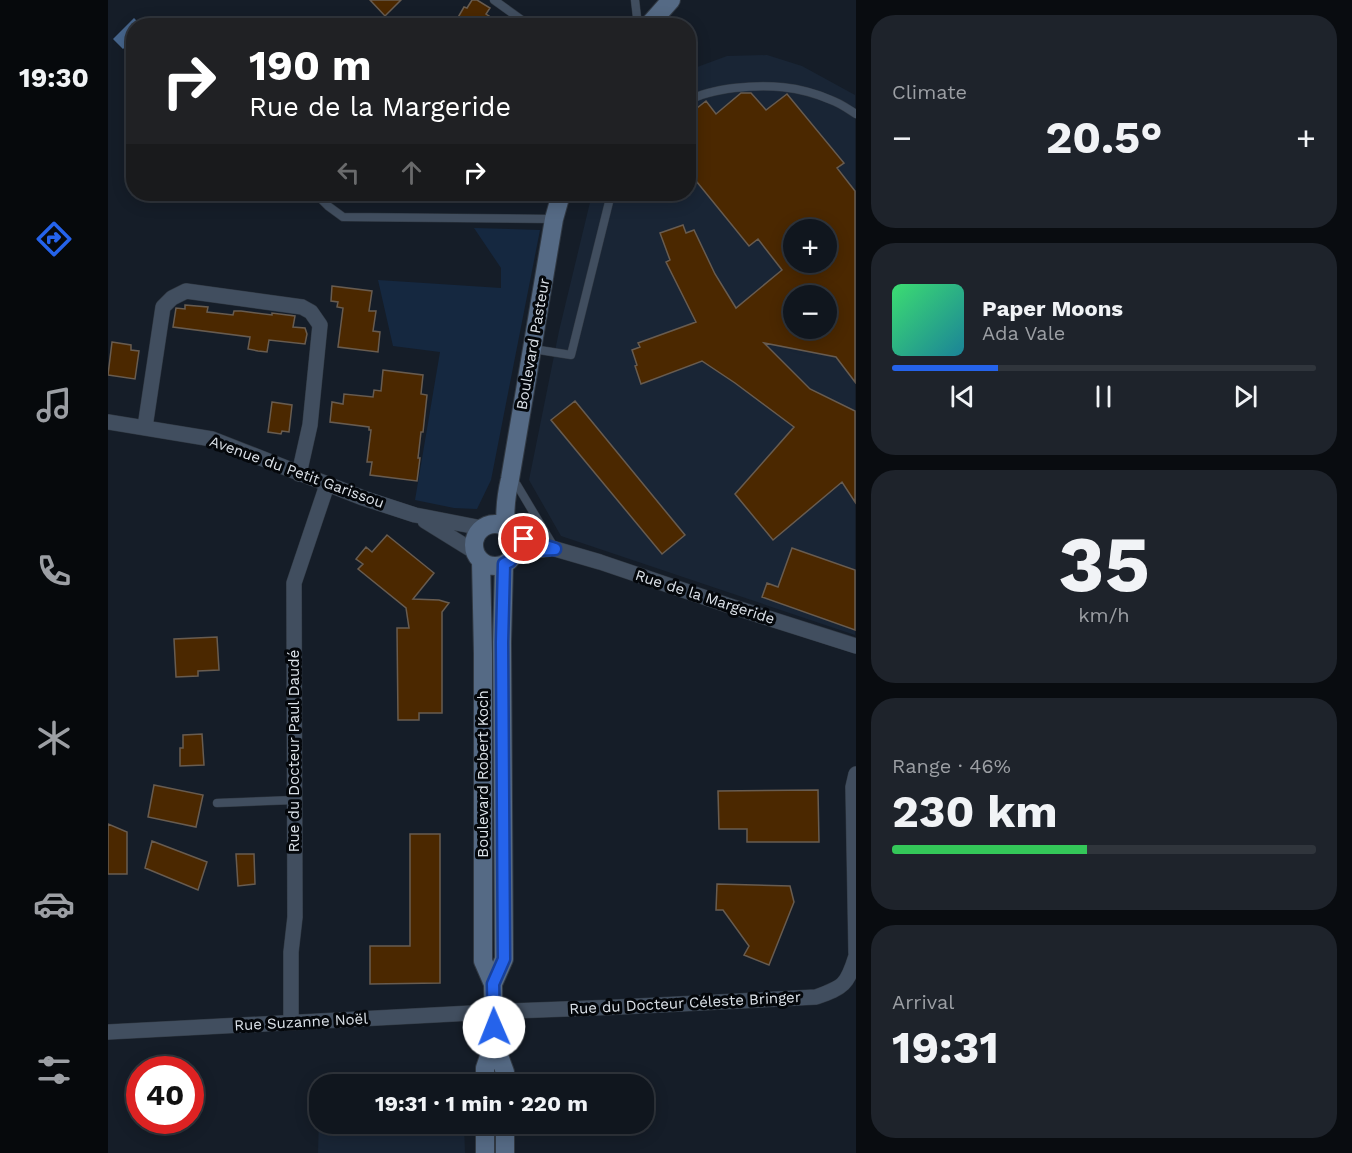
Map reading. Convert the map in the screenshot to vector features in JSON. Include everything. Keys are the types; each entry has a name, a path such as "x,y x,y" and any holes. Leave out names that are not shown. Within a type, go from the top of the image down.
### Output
{"street":[{"path":"655,18 671,0"},
{"name":"Boulevard Pasteur","path":"502,540 508,487 559,201"},
{"path":"145,427 163,307 172,298 186,291 302,307 311,312 320,325 310,425 299,474"},
{"name":"Avenue du Petit Garissou","path":"108,422 212,439 363,498 502,540"},
{"name":"Rue du Docteur Paul Daudé","path":"291,1022 291,952 295,917 294,583 327,485"},
{"name":"Avenue du Petit Garissou","path":"415,514 478,556"},
{"name":"Boulevard Robert Koch","path":"493,984 504,959 502,540 475,539 483,631 483,961 493,984 494,1042 505,1074"},
{"path":"478,556 486,565 498,566 502,540"},
{"name":"Rue de la Margeride","path":"502,540 532,550 555,549 600,562 855,646"},
{"name":"Rue du Docteur Céleste Bringer","path":"494,1012 816,997 839,989 850,974 855,954 853,787 855,774"},
{"name":"Rue Suzanne Noël","path":"108,1032 494,1012"},
{"name":"Boulevard Robert Koch","path":"484,1074 484,1068 494,1042"},
{"path":"485,1134 485,1153"},
{"path":"505,1134 505,1153"}],"lane":[{"path":"494,0 519,18"},
{"path":"635,0 637,18"},
{"path":"696,98 719,90 750,86 778,86 806,91 833,100 855,114"},
{"path":"323,201 343,217 554,219"},
{"path":"532,349 571,355 609,201"},
{"path":"508,487 517,485 555,549"},
{"path":"217,804 294,800"}],"shaded area":[{"path":"126,26 126,46 123,49 113,39"},
{"path":"767,55 802,66 855,95 855,635 561,536 529,480 559,331 590,201 696,201 696,67 727,56"},
{"path":"474,228 540,230 491,480 477,509 454,508 415,500 440,352 393,346 378,280 501,288 501,268"},
{"path":"319,1134 464,1134 465,1153 318,1153"}],"building":[{"path":"370,0 401,0 385,16"},
{"path":"472,0 477,0 490,8 486,14 489,16 488,18 458,18 464,7 467,8"},
{"path":"741,93 751,93 766,110 787,94 844,163 837,168 855,191 855,382 836,357 764,343 810,389 855,411 855,502 842,482 773,540 735,494 794,427 702,361 641,384 632,350 640,347 638,343 696,322 666,262 670,260 660,233 683,225 686,233 694,230 715,274 736,308 782,270 758,239 749,246 696,181 696,109 706,101 716,114"},
{"path":"332,286 372,291 369,311 376,311 373,331 380,332 378,352 338,347 343,308 337,307 338,302 331,301"},
{"path":"185,305 208,307 207,312 233,315 234,311 241,311 295,316 293,327 305,328 307,334 305,344 269,340 267,352 258,351 248,349 250,337 173,327 176,308 185,309"},
{"path":"112,342 131,345 131,350 139,351 135,379 108,375"},
{"path":"383,370 423,375 421,394 427,395 417,481 370,475 372,462 367,462 371,430 369,427 330,422 332,402 343,404 344,394 373,397 374,390 381,391"},
{"path":"575,401 685,535 662,554 551,420"},
{"path":"272,402 292,405 289,432 282,431 281,434 268,432"},
{"path":"387,535 434,573 413,599 439,600 449,603 442,612 442,713 419,713 419,720 398,720 397,628 409,628 406,608 358,569 363,564 356,559 366,547 372,552"},
{"path":"792,548 855,570 855,630 762,597 767,583 778,587"},
{"path":"217,637 219,670 198,671 198,676 176,677 174,639"},
{"path":"202,734 204,765 180,766 183,735"},
{"path":"154,785 203,795 196,827 148,817"},
{"path":"818,790 819,842 747,842 747,829 719,829 718,791"},
{"path":"108,824 127,832 127,874 108,874"},
{"path":"410,834 440,834 440,983 370,984 370,946 410,946"},
{"path":"152,841 207,862 198,890 145,868"},
{"path":"236,854 254,854 255,884 238,886"},
{"path":"717,884 790,886 794,902 769,965 744,955 749,946 723,910 716,910"}],"route":[{"path":"494,1027 493,984 504,959 502,642 504,564 510,561 513,555 532,550 555,549 524,539"}]}
